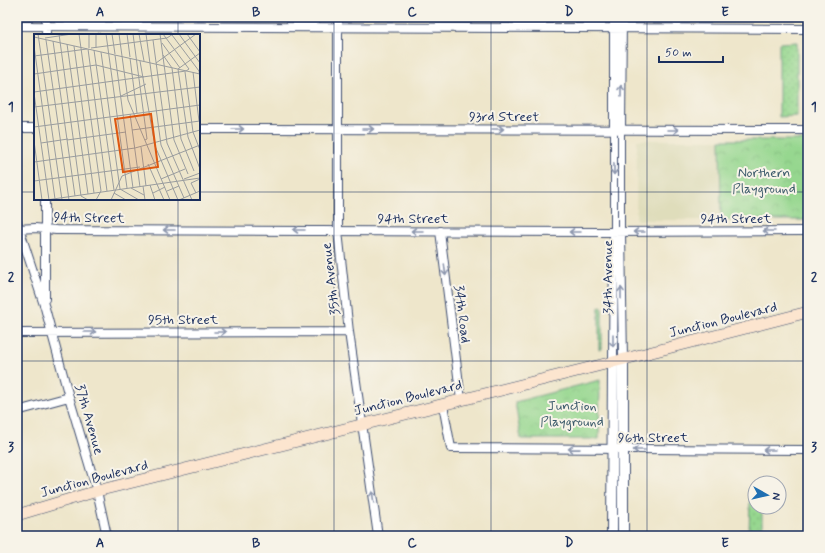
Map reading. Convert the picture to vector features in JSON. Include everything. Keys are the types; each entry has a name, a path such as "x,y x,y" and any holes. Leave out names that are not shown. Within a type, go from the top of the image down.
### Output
{"main road":[{"name":"Junction Boulevard","path":"17,515 97,491 808,312"}],"street":[{"path":"46,17 46,31"},
{"name":"35th Avenue","path":"338,17 338,230 349,332 378,536"},
{"name":"34th Avenue","path":"614,17 618,28"},
{"name":"34th Avenue","path":"622,17 618,28 617,232 618,450 623,536"},
{"path":"17,26 46,31 338,27 808,29"},
{"path":"17,128 34,128"},
{"name":"93rd Street","path":"200,129 808,130"},
{"path":"45,200 45,308"},
{"path":"18,227 45,308"},
{"name":"94th Street","path":"18,227 45,229 617,232 808,231"},
{"name":"34th Road","path":"440,231 461,400"},
{"name":"37th Avenue","path":"45,308 69,397 97,491 107,536"},
{"name":"95th Street","path":"17,333 349,332"},
{"path":"17,411 69,397"},
{"name":"96th Street","path":"443,405 451,448 808,450"},
{"name":"34th Avenue","path":"612,536 618,450"}],"shaded area":[{"path":"637,140 720,140 721,220 636,220"}],"green space":[{"path":"797,42 797,116 779,117 779,43"},
{"name":"Northern Playground","path":"720,140 808,140 808,220 721,220"},
{"path":"599,307 602,307 602,349 599,350"},
{"name":"Junction Playground","path":"600,380 599,439 521,439 515,402"},
{"path":"750,515 762,515 762,533 749,533"}]}
